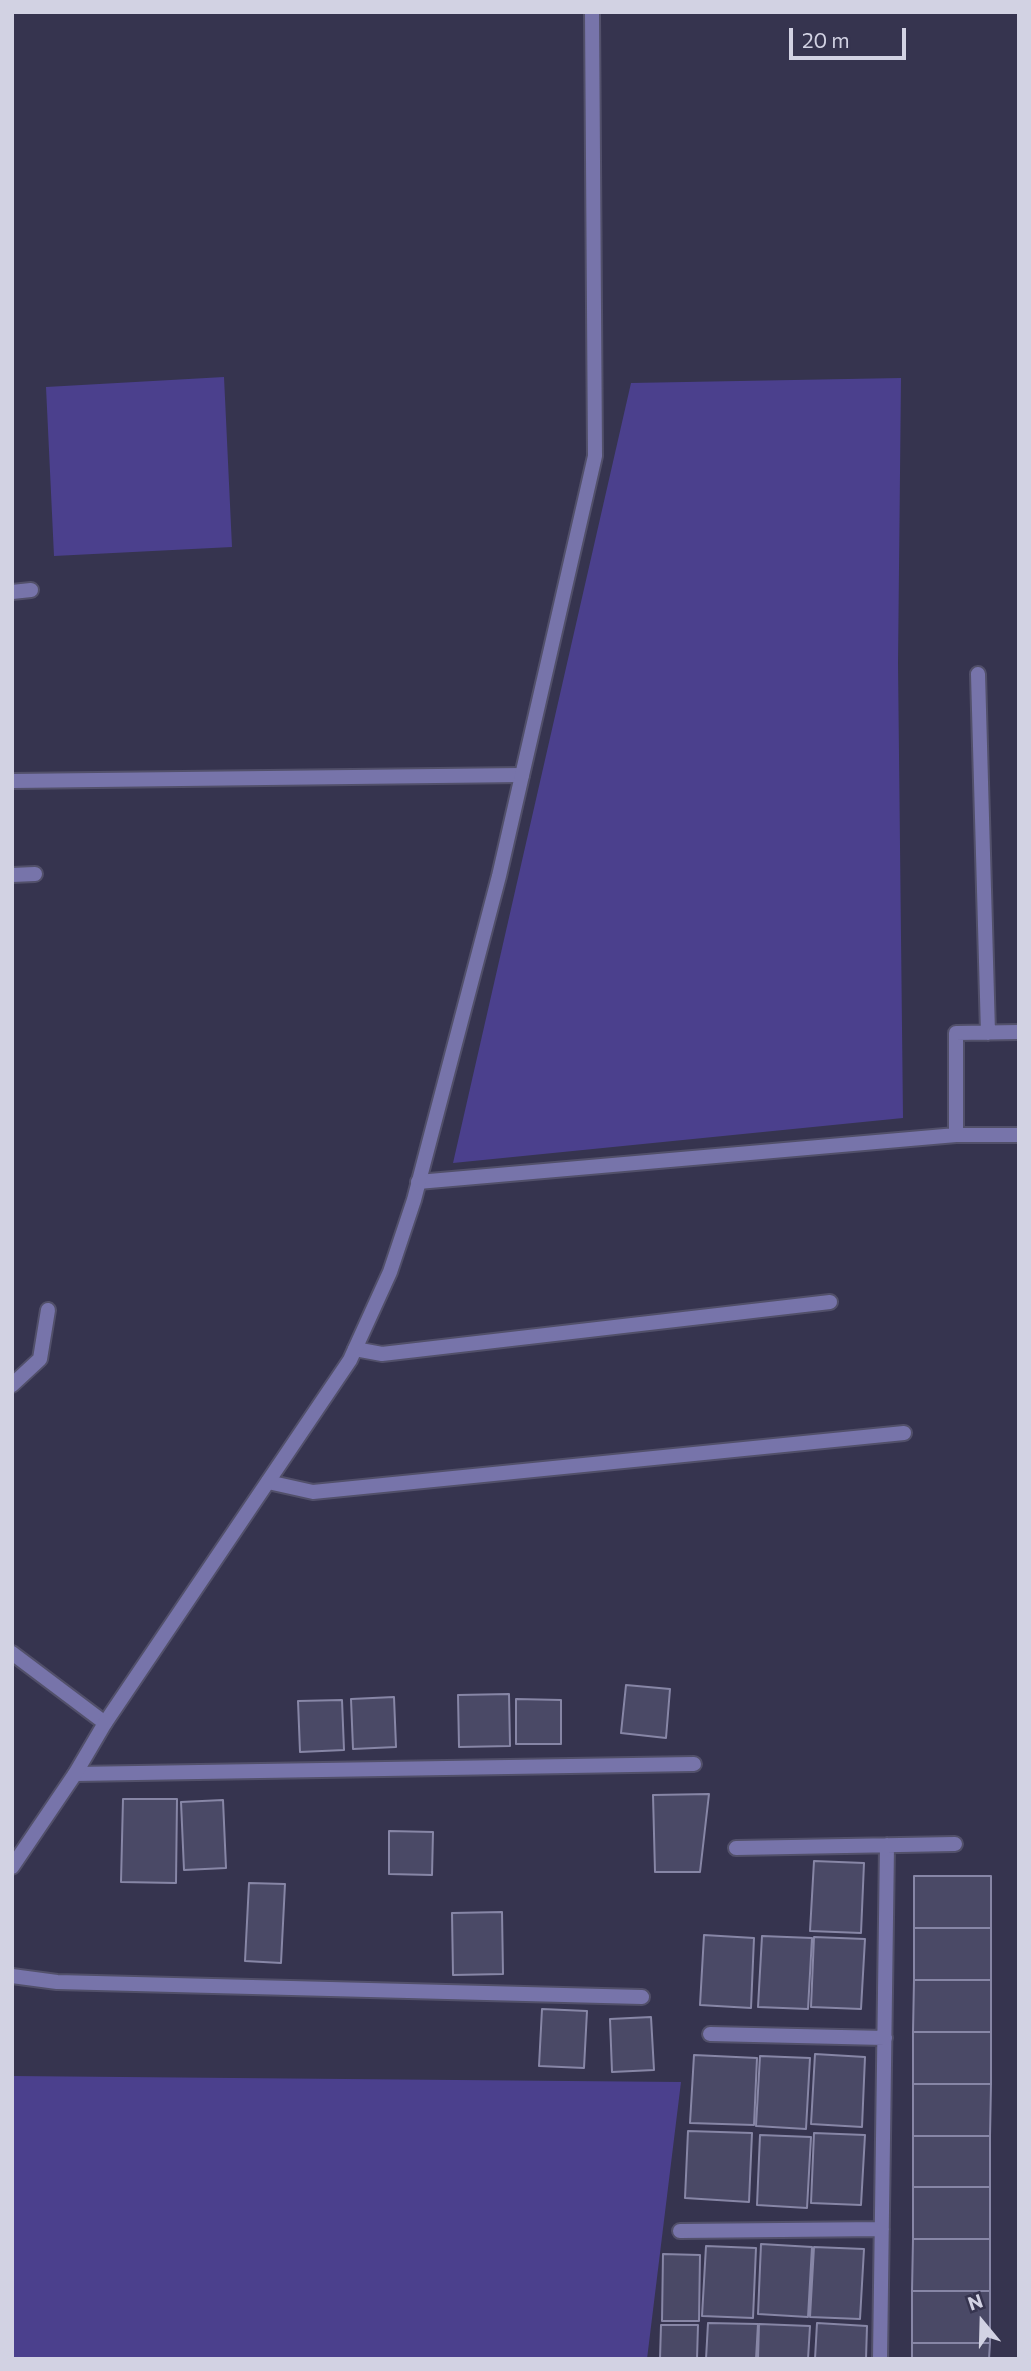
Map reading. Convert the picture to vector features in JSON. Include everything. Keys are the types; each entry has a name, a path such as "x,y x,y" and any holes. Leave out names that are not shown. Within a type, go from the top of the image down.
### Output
{"street":[{"path":"12,1867 355,1349 390,1272 418,1182 522,775 595,456 592,12"},
{"path":"12,592 31,590"},
{"path":"978,674 988,1033"},
{"path":"12,781 522,775"},
{"path":"12,875 35,874"},
{"path":"956,1135 956,1033 1019,1032"},
{"path":"418,1182 956,1135 1019,1135"},
{"path":"355,1349 382,1354 830,1302"},
{"path":"12,1385 40,1359 48,1310"},
{"path":"268,1482 313,1492 904,1433"},
{"path":"12,1653 105,1723"},
{"path":"75,1774 694,1764"},
{"path":"736,1848 956,1844"},
{"path":"880,2359 887,1845"},
{"path":"12,1976 57,1982 642,1997"},
{"path":"710,2034 885,2038"},
{"path":"680,2231 882,2230"}],"shaded area":[{"path":"224,377 232,547 54,556 46,387"},
{"path":"901,378 898,663 903,1118 453,1163 631,383"},
{"path":"12,2076 681,2082 647,2359 12,2359"}],"building":[{"path":"626,1685 670,1689 666,1738 621,1733"},
{"path":"509,1694 510,1746 459,1747 458,1695"},
{"path":"394,1697 396,1747 353,1749 351,1699"},
{"path":"516,1699 561,1700 561,1744 516,1744"},
{"path":"342,1700 344,1750 300,1752 298,1701"},
{"path":"709,1794 700,1872 655,1872 653,1795"},
{"path":"123,1799 177,1799 176,1883 121,1882"},
{"path":"223,1800 226,1868 184,1870 181,1802"},
{"path":"389,1831 433,1832 432,1875 389,1874"},
{"path":"814,1861 864,1863 861,1933 810,1931"},
{"path":"914,1876 991,1876 991,1928 914,1928"},
{"path":"249,1883 285,1884 281,1963 245,1961"},
{"path":"502,1912 503,1974 453,1975 452,1913"},
{"path":"914,1928 991,1928 991,1980 914,1980"},
{"path":"704,1935 754,1938 751,2008 700,2005"},
{"path":"762,1936 812,1938 808,2009 758,2007"},
{"path":"814,1937 865,1939 861,2009 811,2007"},
{"path":"914,1980 991,1980 991,2032 913,2032"},
{"path":"542,2009 587,2011 584,2068 539,2066"},
{"path":"651,2017 654,2070 612,2072 610,2019"},
{"path":"913,2032 991,2032 991,2084 913,2084"},
{"path":"815,2054 865,2057 862,2127 811,2124"},
{"path":"694,2055 757,2058 754,2125 690,2123"},
{"path":"760,2056 810,2058 806,2129 756,2126"},
{"path":"913,2084 991,2084 990,2136 913,2136"},
{"path":"688,2131 752,2133 749,2202 685,2198"},
{"path":"814,2133 865,2135 861,2205 811,2203"},
{"path":"760,2135 811,2137 807,2208 757,2205"},
{"path":"913,2136 990,2136 990,2187 913,2187"},
{"path":"913,2187 990,2187 990,2239 913,2239"},
{"path":"913,2239 990,2239 990,2291 912,2291"},
{"path":"761,2244 812,2247 808,2317 758,2314"},
{"path":"706,2246 756,2248 753,2318 702,2316"},
{"path":"814,2247 864,2249 860,2319 810,2317"},
{"path":"663,2254 700,2255 699,2321 662,2321"},
{"path":"912,2291 990,2291 990,2343 912,2343"},
{"path":"708,2323 758,2324 756,2359 706,2359"},
{"path":"817,2323 867,2326 866,2359 815,2359"},
{"path":"759,2324 810,2326 808,2359 758,2359"},
{"path":"661,2325 698,2325 697,2359 660,2359"},
{"path":"912,2343 990,2343 989,2359 912,2359"}]}
